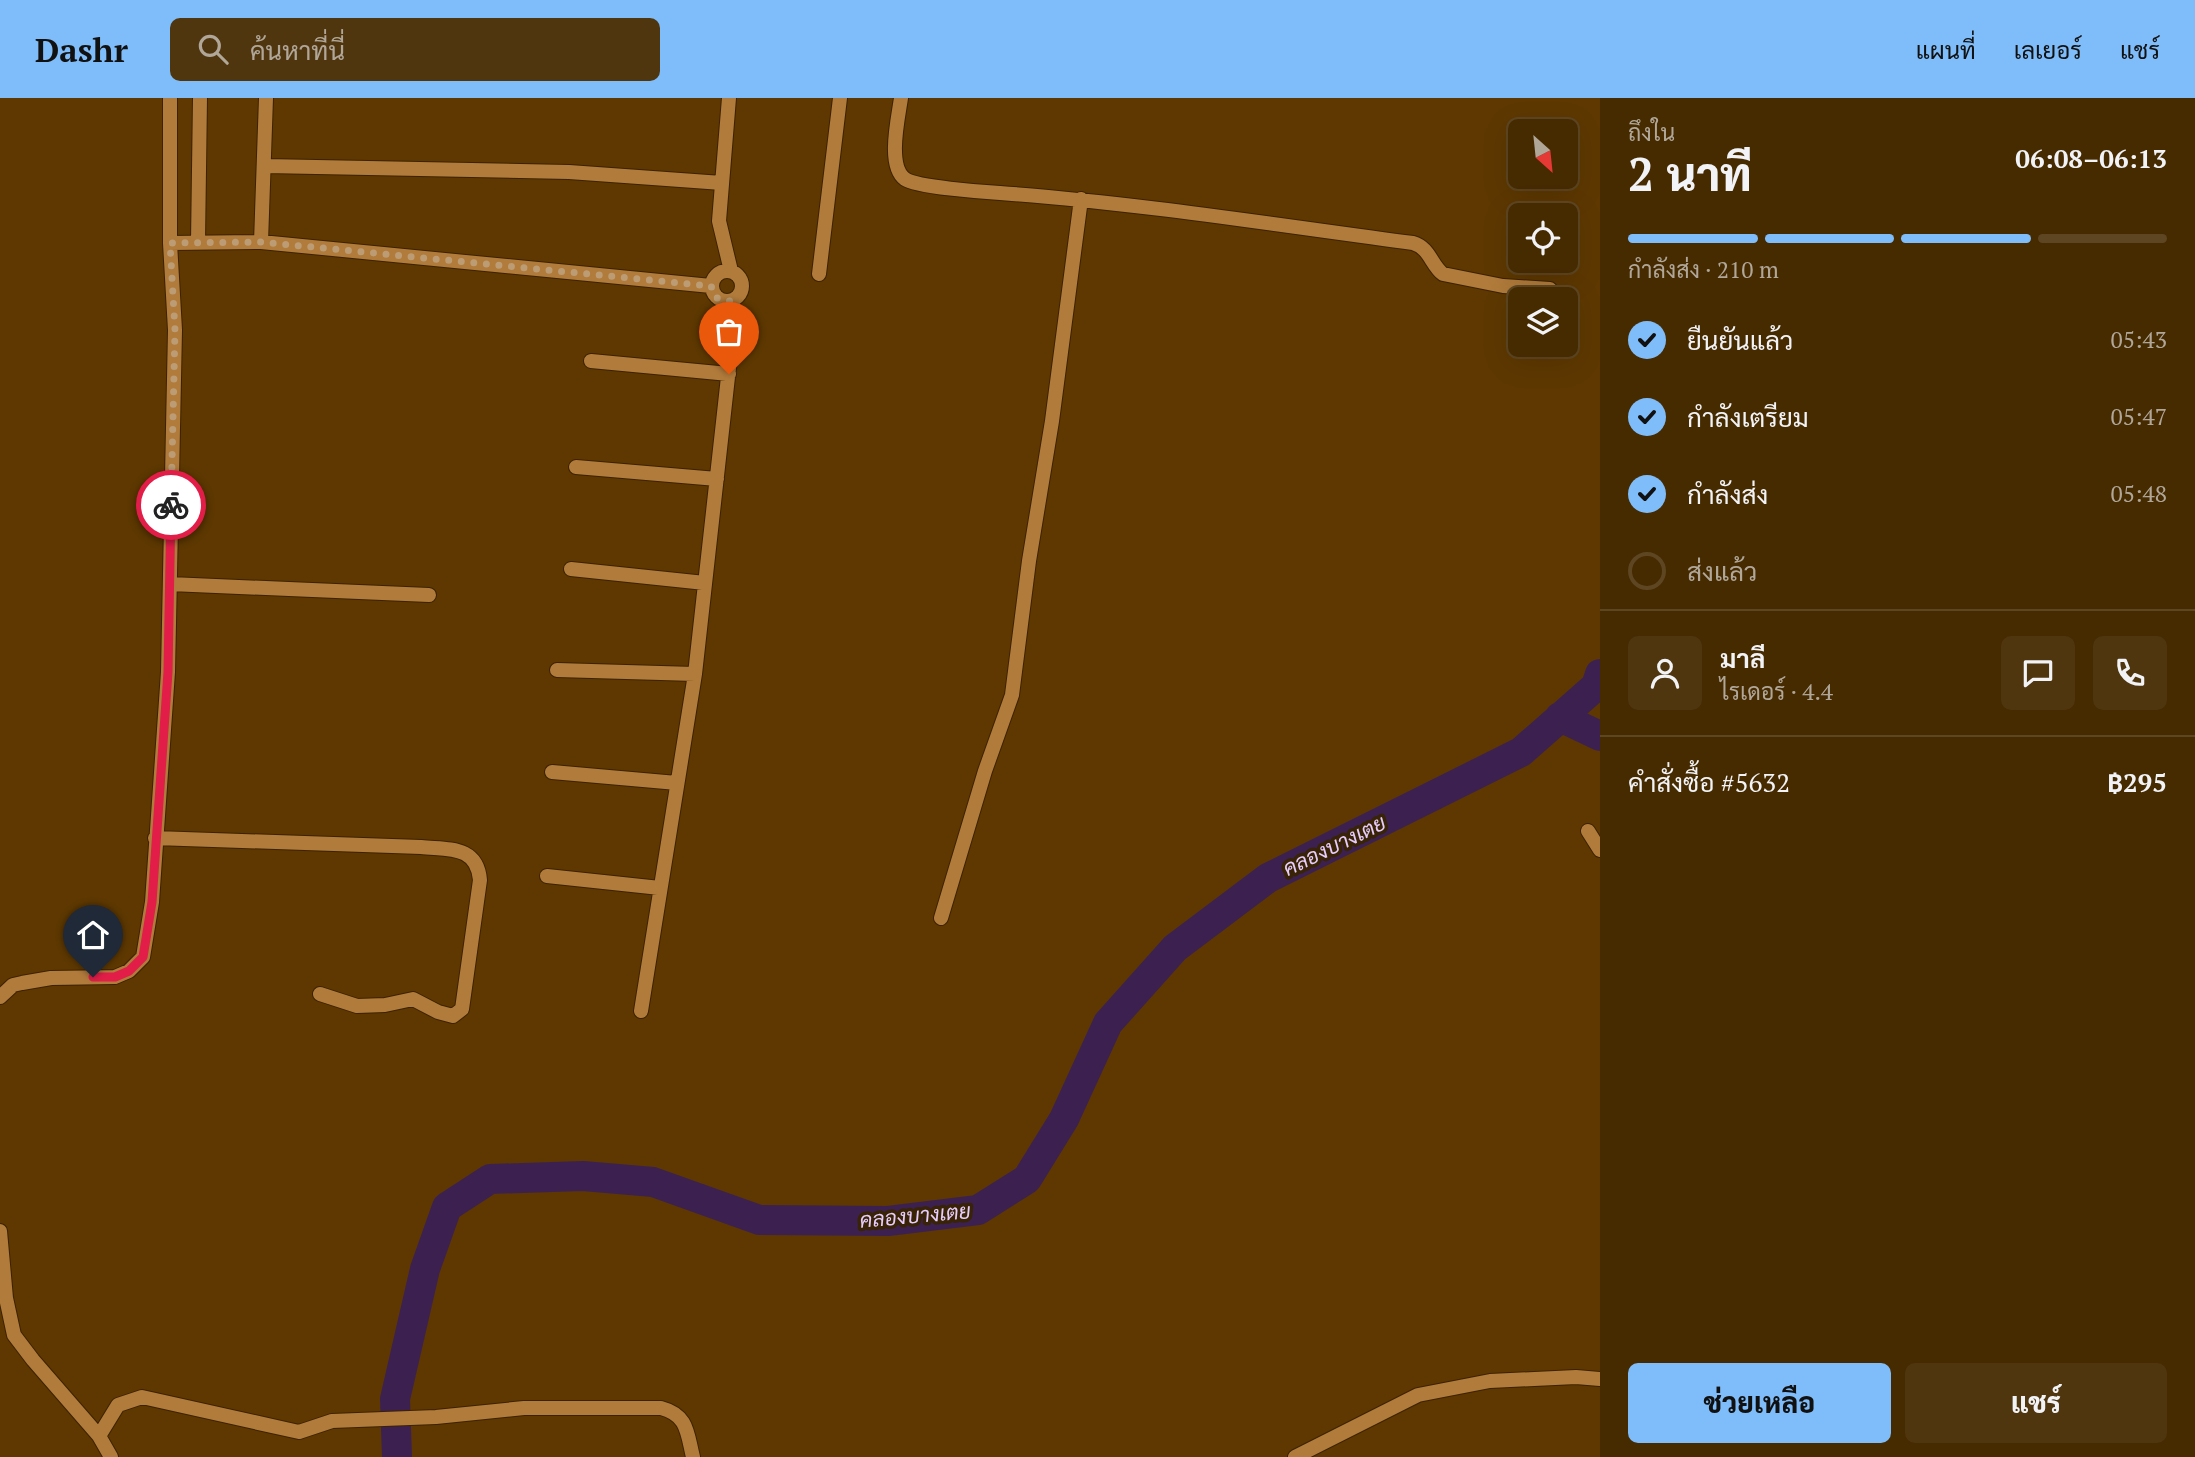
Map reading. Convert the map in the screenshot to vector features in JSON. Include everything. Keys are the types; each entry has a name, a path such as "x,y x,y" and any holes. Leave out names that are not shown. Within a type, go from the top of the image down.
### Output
{"street":[{"path":"0,997 13,985 22,983 51,978 115,977 139,964 143,957 152,902 168,672 175,330 170,243 170,98"},
{"path":"198,242 200,98"},
{"path":"261,242 265,98"},
{"path":"711,286 717,298 730,301 741,293 743,286 741,279 731,271 719,221 729,98"},
{"path":"819,274 840,98"},
{"path":"901,98 894,157 898,173 908,182 977,191 1081,199 1413,243 1426,250 1437,270 1443,274 1519,287"},
{"path":"265,166 569,172 722,183"},
{"path":"941,918 985,772 1012,695 1081,199"},
{"path":"170,243 261,242 711,286"},
{"path":"711,286 717,274 731,271"},
{"path":"641,1011 695,674 733,332 730,301"},
{"path":"591,360 729,374"},
{"path":"576,467 717,479"},
{"path":"571,569 705,583"},
{"path":"170,584 429,596"},
{"path":"557,670 695,674"},
{"path":"552,772 677,783"},
{"path":"1588,831 1600,850"},
{"path":"155,838 421,847 469,854 475,860 480,880 462,1009 453,1016 438,1012 413,999 357,1006 320,994"},
{"path":"547,876 660,888"},
{"path":"0,1231 6,1298 14,1335 99,1436 111,1457"},
{"path":"1295,1457 1418,1395 1490,1381 1576,1377 1600,1379"},
{"path":"99,1436 118,1405 142,1397 292,1432 307,1432 331,1422 436,1417 524,1408 661,1408 675,1411 684,1422 693,1457"}],"waterway":[{"name":"คลองบางเตย","path":"397,1457 395,1399 425,1269 447,1207 490,1179 583,1176 653,1182 759,1220 888,1221 978,1210 1027,1179 1064,1119 1108,1023 1175,948 1268,878 1521,752 1596,686 1600,674"},
{"path":"1560,717 1600,736"}],"way so far":[{"path":"171,505 175,330 170,243 261,242 711,286 717,298 730,301 733,332 729,374"}],"route":[{"path":"93,977 115,977 139,964 143,957 152,902 168,672 171,505"}]}
